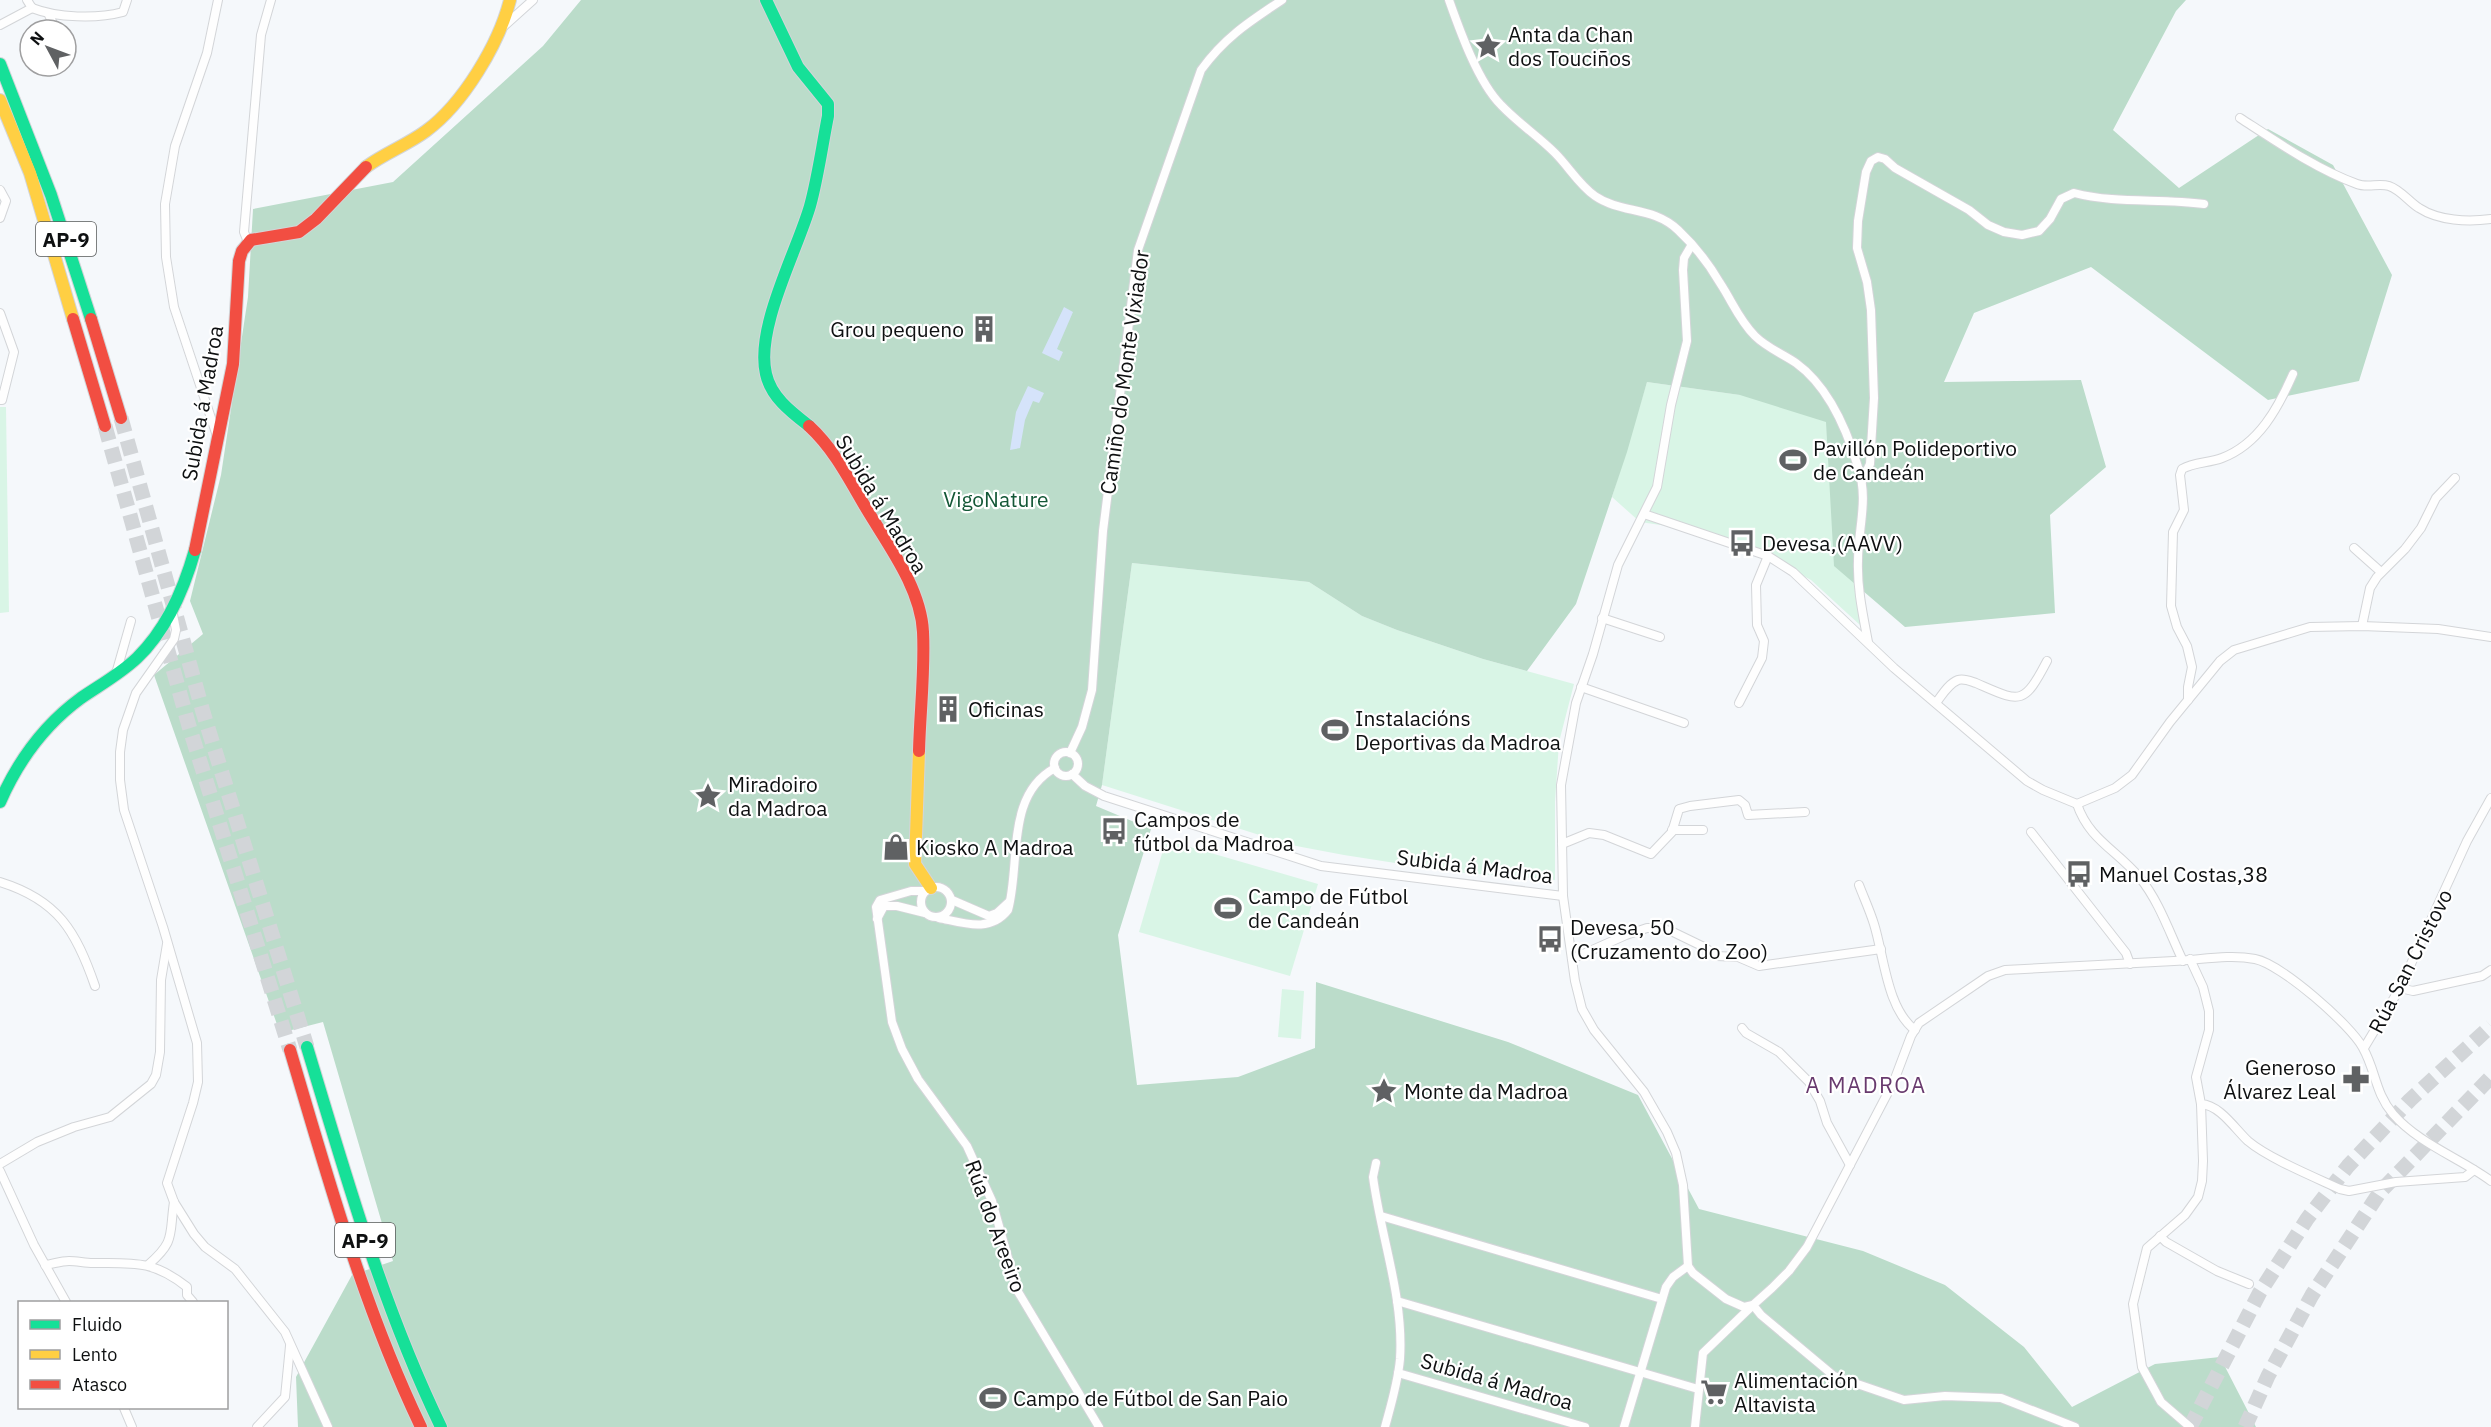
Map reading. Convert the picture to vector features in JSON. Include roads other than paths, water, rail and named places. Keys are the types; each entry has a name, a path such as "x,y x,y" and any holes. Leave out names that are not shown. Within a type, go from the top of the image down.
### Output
{"main road":[{"path":"248,242 259,238 297,234 362,171 427,130 450,108 478,68 503,27 509,14 510,0"},
{"name":"Subida á Madroa","path":"766,0 798,67 828,104 828,116 809,206 787,269 766,342 765,372 775,394 823,441 839,464 904,572 920,607 923,631 915,864 929,889"},
{"name":"AP-9","path":"0,64 26,121 71,255 120,418"},
{"name":"AP-9","path":"0,100 30,173 105,426"},
{"name":"Subida á Madroa","path":"0,802 24,756 49,725 82,698 115,677 149,644 171,608 194,554 217,436 228,394 235,346 238,264 243,247 248,242"},
{"name":"AP-9","path":"307,1047 380,1288 422,1391 441,1427"},
{"name":"AP-9","path":"290,1050 365,1294 407,1401 421,1427"}],"street":[{"path":"0,25 29,4 49,15 106,17 123,12 127,0"},
{"path":"217,436 174,307 166,257 165,204 175,146 207,54 218,0"},
{"path":"248,242 244,232 261,34 271,0"},
{"path":"503,27 533,0"},
{"name":"Camiño do Monte Vixiador","path":"1070,753 1083,727 1092,690 1103,531 1138,250 1201,70 1218,46 1244,25 1282,0"},
{"path":"1449,0 1467,47 1499,103 1556,153 1596,197 1611,204 1638,209 1666,220 1679,231 1714,274 1740,318 1755,336 1795,362 1810,374 1822,389 1842,426 1862,481 1864,504 1858,577 1868,642"},
{"path":"2240,118 2310,160 2361,186 2388,185 2420,209 2443,217 2475,221 2491,219"},
{"path":"1862,481 1870,464 1874,398 1871,310 1867,282 1857,248 1858,221 1866,172 1871,161 1878,157 1885,159 1895,168 1969,210 1988,225 2004,232 2022,235 2039,231 2050,219 2061,199 2074,193 2098,199 2182,201 2204,204"},
{"path":"0,190 6,201 0,218"},
{"path":"1563,896 1561,784 1575,703 1618,565 1657,487 1671,405 1687,341 1683,270 1684,258 1691,246"},
{"path":"0,313 14,352 2,400 0,400"},
{"path":"2188,700 2192,667 2187,646 2170,606 2173,532 2184,510 2180,475 2182,469 2221,459 2249,441 2273,415 2293,374"},
{"path":"2362,626 2370,588 2381,572 2405,549 2421,528 2436,498 2455,478"},
{"path":"1644,514 1768,556 1793,572 1894,668 2027,781 2077,804 2115,789 2127,780 2220,661 2235,650 2299,629 2362,626 2438,629 2491,637"},
{"path":"2354,548 2381,572"},
{"path":"1739,703 1762,658 1764,641 1758,625 1756,585 1768,556"},
{"path":"171,608 176,630 174,639 136,693 123,730 120,762 123,810 167,942 197,1043 198,1082 167,1183 174,1202 194,1234 205,1247 235,1269 278,1321 328,1427"},
{"path":"1602,618 1660,637"},
{"path":"115,677 131,621"},
{"path":"1936,703 1950,685 1960,679 1968,680 2008,697 2024,696 2035,685 2047,662"},
{"path":"1581,687 1684,723"},
{"path":"877,920 884,906 897,906 925,913 934,918 978,926 990,924 1003,916 1011,900 1019,821 1025,802 1043,774 1055,768 1058,756 1070,753 1078,763 1072,774"},
{"name":"Subida á Madroa","path":"1055,768 1060,774 1072,774 1084,786 1104,796 1321,866 1563,896 1582,1009 1594,1030 1644,1092 1676,1153 1683,1185 1688,1266"},
{"name":"Rúa San Cristovo","path":"2490,1178 2426,1140 2393,1114 2377,1090 2364,1048 2400,988 2467,841 2491,798"},
{"path":"1562,844 1588,833 1604,835 1651,854 1672,830 1679,809 1739,800 1745,805 1748,815 1805,812"},
{"path":"2077,804 2082,820 2089,830 2129,866 2149,891 2203,987 2209,1011 2209,1030 2196,1077 2201,1104 2203,1161 2198,1197 2185,1215 2147,1248 2142,1259 2133,1304 2134,1324 2142,1367 2150,1385 2161,1402 2190,1427"},
{"path":"1672,830 1703,830"},
{"path":"2031,832 2126,953 2130,964"},
{"path":"0,882 38,897 52,907 76,939 95,986"},
{"path":"1859,885 1873,922 1894,1003 1907,1024 1915,1030"},
{"path":"877,920 876,907 880,900 911,891 942,888 952,900 989,916 1011,900"},
{"path":"925,913 921,903 929,889"},
{"path":"939,918 950,910 952,900"},
{"name":"Rúa do Areeiro","path":"877,920 892,1022 902,1048 918,1079 967,1146 992,1201 1017,1290 1099,1427"},
{"path":"1572,959 1626,935 1653,928 1673,932 1717,956 1738,957 1759,966 1881,950"},
{"path":"0,1164 37,1142 74,1127 110,1117 151,1084 156,1075 160,1052 161,980 167,942"},
{"path":"1695,1427 1703,1353 1789,1271 1807,1247 1894,1081 1919,1023 1988,976 2005,970 2241,958 2266,963 2325,1007 2351,1030 2364,1048"},
{"path":"2400,988 2413,991 2482,976 2491,970"},
{"path":"1742,1028 1779,1052 1809,1082 1820,1101 1827,1123 1850,1165"},
{"path":"2201,1104 2208,1105 2260,1149 2340,1190 2349,1191 2396,1182 2465,1178 2474,1170"},
{"name":"Subida á Madroa","path":"1376,1163 1373,1177 1397,1301 1400,1334 1398,1372 1385,1427"},
{"path":"0,1171 45,1265 65,1301"},
{"path":"148,1265 168,1244 174,1225 174,1202"},
{"path":"1381,1216 1662,1299"},
{"path":"2160,1236 2166,1242 2217,1271 2249,1284"},
{"path":"45,1265 69,1261 127,1262 148,1265 175,1277 187,1287 187,1295 192,1301"},
{"path":"1624,1427 1662,1299 1672,1277 1688,1266 1693,1273 1726,1299 1744,1307 1753,1305"},
{"path":"1397,1301 1698,1389"},
{"path":"1753,1305 1761,1315 1834,1376 1904,1400 1945,1396 2001,1398 2075,1427"},
{"path":"257,1427 285,1397 290,1343"},
{"name":"Subida á Madroa","path":"1398,1372 1585,1427"},
{"path":"125,1409 132,1427"}],"water":[{"path":"1064,307 1073,312 1057,349 1063,352 1059,361 1042,353"},
{"path":"1028,386 1044,393 1039,403 1033,401 1025,420 1020,448 1010,450 1016,412"}],"tunnel":[{"path":"121,418 203,712 307,1047"},
{"path":"105,426 189,726 290,1050"},
{"path":"2190,1427 2260,1292 2307,1219 2348,1166 2410,1100 2491,1026"},
{"path":"2245,1427 2268,1376 2312,1295 2380,1192 2491,1077"}],"place":[{"name":"Anta da Chan dos Touciños","path":"1488,46"},
{"name":"Grou pequeno","path":"984,329"},
{"name":"Pavillón Polideportivo de Candeán","path":"1793,460"},
{"name":"Devesa,(AAVV)","path":"1742,543"},
{"name":"Oficinas","path":"948,709"},
{"name":"Instalacións Deportivas da Madroa","path":"1335,730"},
{"name":"Miradoiro da Madroa","path":"708,796"},
{"name":"Campos de fútbol da Madroa","path":"1114,831"},
{"name":"Kiosko A Madroa","path":"896,847"},
{"name":"Manuel Costas,38","path":"2079,874"},
{"name":"Campo de Fútbol de Candeán","path":"1228,908"},
{"name":"Devesa, 50 (Cruzamento do Zoo)","path":"1550,939"},
{"name":"Generoso Álvarez Leal","path":"2356,1079"},
{"name":"Monte da Madroa","path":"1384,1091"},
{"name":"Alimentación Altavista","path":"1714,1392"},
{"name":"Campo de Fútbol de San Paio","path":"993,1398"}],"district":[{"name":"A MADROA","path":"1866,1084"}],"park label":[{"name":"VigoNature","path":"996,499"}]}
